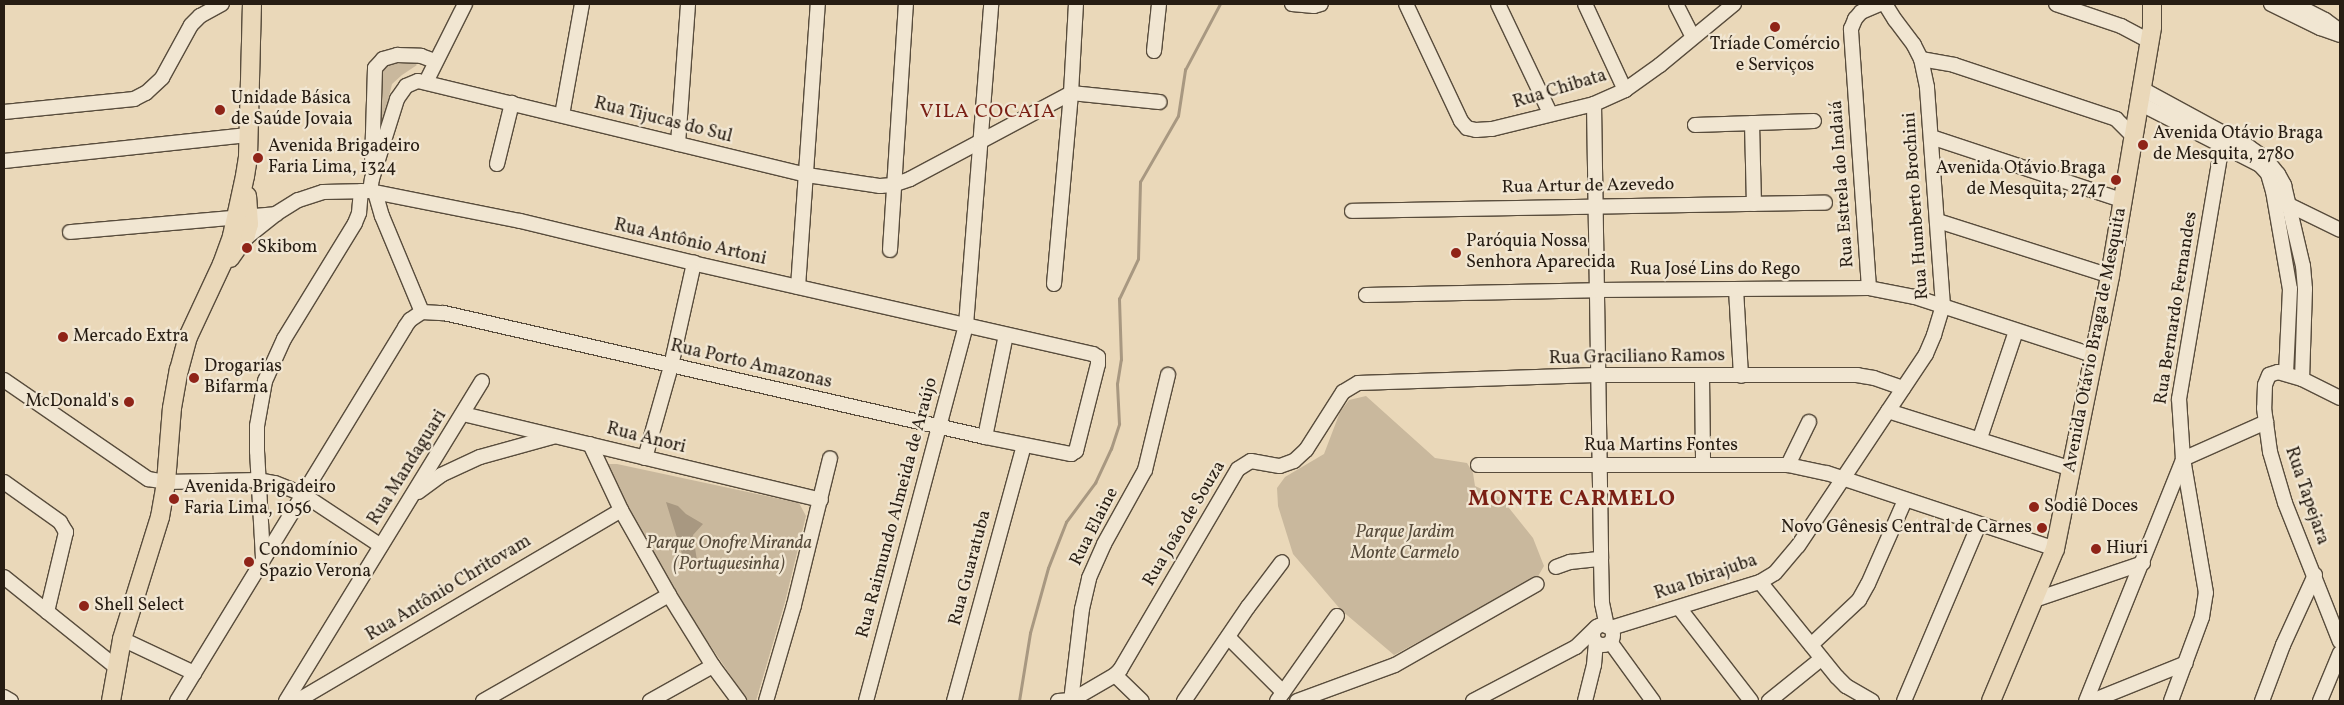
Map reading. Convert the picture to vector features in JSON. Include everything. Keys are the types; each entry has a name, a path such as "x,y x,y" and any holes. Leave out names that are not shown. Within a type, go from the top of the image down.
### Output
{"main road":[{"path":"111,701 122,639 160,517 166,482 168,441 177,377 188,337 222,264 230,258 237,239 248,224 242,216 248,135 252,4"},
{"name":"Avenida Otávio Braga de Mesquita","path":"1991,701 2055,548 2110,276 2151,34 2152,4"},
{"name":"Avenida Otávio Braga de Mesquita","path":"2151,34 2161,4"}],"street":[{"path":"4,112 113,103 134,99 146,93 162,78 190,25 200,16 222,4"},
{"path":"263,558 257,426 265,381 284,339 355,223 370,188 397,99 406,86 426,82 465,4"},
{"path":"562,115 582,4"},
{"path":"678,144 688,4"},
{"path":"798,287 818,4"},
{"path":"890,250 906,4"},
{"name":"Rua Raimundo Almeida de Araújo","path":"866,701 966,325 991,4"},
{"path":"1054,284 1071,92 1076,4"},
{"path":"1154,51 1160,4"},
{"path":"1292,4 1302,6 1322,4"},
{"name":"Rua Chibata","path":"1406,4 1461,121 1471,129 1492,129 1550,113 1594,104 1625,90 1660,65 1692,36 1734,4"},
{"path":"1498,4 1550,113"},
{"path":"1585,4 1625,90"},
{"path":"1676,4 1692,36"},
{"name":"Rua Estrela do Indaiá","path":"1869,288 1852,29 1861,12 1880,4"},
{"name":"Rua Humberto Brochini","path":"1843,479 1926,354 1943,306 1927,86 1921,60 1914,45 1885,4"},
{"path":"2271,4 2320,28 2340,35"},
{"path":"2294,4 2325,20 2340,31"},
{"path":"2065,5 2121,26 2151,34"},
{"path":"177,701 405,327 410,320 422,312 370,188 375,68 383,59 397,55 421,56 435,61"},
{"path":"1921,60 1954,65 2116,119 2133,136"},
{"name":"Rua Tijucas do Sul","path":"426,82 807,175 880,186 893,185"},
{"path":"893,185 981,142 1071,92 1160,102"},
{"path":"2116,119 2139,101 2223,139 2264,169 2282,203 2300,245 2306,289 2302,378"},
{"path":"497,164 512,103"},
{"path":"1594,104 1596,375 1602,603 1607,636 1653,701"},
{"path":"1695,125 1814,121"},
{"path":"1752,123 1754,204"},
{"path":"4,161 248,135"},
{"path":"1931,137 2122,200"},
{"name":"Rua Bernardo Fernandes","path":"2171,701 2202,617 2206,593 2183,459 2179,399 2223,139"},
{"name":"Rua Antônio Artoni","path":"237,239 298,200 316,194 370,188 1093,354 1098,357 1076,451 1071,454"},
{"name":"Rua Artur de Azevedo","path":"1352,211 1825,203"},
{"path":"2282,203 2340,230"},
{"path":"2282,203 2290,289 2286,373 2302,378 2340,398"},
{"path":"70,232 276,214"},
{"path":"355,223 370,215 382,216"},
{"path":"1938,221 2110,276"},
{"path":"645,458 671,366 694,263"},
{"path":"1736,288 1741,376"},
{"name":"Rua José Lins do Rego","path":"1366,295 1736,288 1869,288 1915,297 2095,356"},
{"name":"Rua Porto Amazonas","path":"422,312 444,313 985,437 1071,454"},
{"path":"1980,438 2016,331"},
{"path":"985,437 1006,335"},
{"name":"Rua Tapejara","path":"2286,373 2278,372 2269,375 2265,385 2266,422 2270,452 2285,503 2340,642"},
{"name":"Rua Elaine","path":"1067,701 1089,578 1101,551 1145,470 1168,375"},
{"name":"Rua Graciliano Ramos","path":"1370,383 1596,375 1857,375 1874,378 1903,388"},
{"path":"1702,376 1703,463"},
{"path":"4,380 154,481 259,480 282,485 304,495 381,546"},
{"name":"Rua Mandaguari","path":"286,701 482,381"},
{"name":"Rua João de Souza","path":"1067,701 1114,675 1125,663 1238,469 1251,461 1280,466 1294,461 1306,450 1343,392 1348,387 1370,383"},
{"path":"1888,411 1980,438 2072,469"},
{"name":"Rua Anori","path":"463,414 820,500"},
{"path":"1788,465 1810,422"},
{"path":"2086,701 2143,563 2183,459 2266,422"},
{"path":"412,497 440,475 480,457 556,436"},
{"path":"590,444 620,510 669,595 713,666 739,701"},
{"name":"Rua Guaratuba","path":"954,701 1024,445"},
{"path":"766,701 794,605 830,458"},
{"name":"Rua Martins Fontes","path":"1478,465 1703,463 1788,465 1808,468 2055,548"},
{"name":"Rua Ibirajuba","path":"1607,636 1680,608 1760,582 1786,562 1843,479"},
{"path":"4,482 60,522 66,532 47,612"},
{"path":"1811,645 1859,600 1906,500"},
{"name":"Rua Antônio Chritovam","path":"297,701 620,510"},
{"path":"1904,701 1979,524"},
{"path":"1556,567 1570,562 1601,559"},
{"path":"1184,701 1282,562"},
{"path":"2034,600 2143,563"},
{"path":"2262,701 2283,645 2315,575"},
{"path":"4,577 116,668"},
{"path":"1760,582 1821,659 1846,686 1872,701"},
{"path":"1297,701 1395,665 1537,584"},
{"path":"483,701 669,595"},
{"path":"1680,608 1751,701"},
{"path":"1228,637 1280,697 1337,616"},
{"path":"1473,701 1576,647 1607,636"},
{"path":"1585,701 1594,665 1607,636"},
{"path":"122,639 194,673"},
{"path":"2320,701 2340,653"},
{"path":"1769,701 1821,659"},
{"path":"2092,701 2186,663"},
{"path":"650,701 713,666"},
{"path":"1114,675 1142,701"},
{"path":"4,697 11,701"}],"green space":[{"path":"401,58 412,61 417,65 392,84 379,141 382,63"},
{"name":"Parque Jardim Monte Carmelo","path":"1366,396 1435,458 1467,463 1473,473 1475,486 1501,498 1533,538 1544,566 1537,578 1394,655 1341,610 1293,554 1278,506 1277,488 1285,477 1324,454 1340,412 1349,400"},
{"name":"Parque Onofre Miranda (Portuguesinha)","path":"608,464 617,464 799,503 806,516 785,602 756,701 748,701 667,582 626,504"}],"shaded area":[{"path":"666,502 678,506 686,514 703,524 693,535 698,567 682,554"}],"waterway":[{"path":"1019,701 1030,633 1048,568 1066,522 1095,483 1111,449 1119,424 1117,384 1121,360 1119,299 1138,259 1140,182 1178,116 1185,70 1220,4"}],"place":[{"name":"Tríade Comércio e Serviços","path":"1775,27"},
{"name":"Unidade Básica de Saúde Jovaia","path":"220,110"},
{"name":"Avenida Otávio Braga de Mesquita, 2780","path":"2143,145"},
{"name":"Avenida Brigadeiro Faria Lima, 1324","path":"258,158"},
{"name":"Avenida Otávio Braga de Mesquita, 2747","path":"2116,180"},
{"name":"Skibom","path":"247,248"},
{"name":"Paróquia Nossa Senhora Aparecida","path":"1456,253"},
{"name":"Mercado Extra","path":"63,337"},
{"name":"Drogarias Bifarma","path":"194,378"},
{"name":"McDonald's","path":"129,402"},
{"name":"Avenida Brigadeiro Faria Lima, 1056","path":"174,499"},
{"name":"Sodiê Doces","path":"2034,507"},
{"name":"Novo Gênesis Central de Carnes","path":"2042,528"},
{"name":"Hiuri","path":"2096,549"},
{"name":"Condomínio Spazio Verona","path":"249,562"},
{"name":"Shell Select","path":"84,606"}],"district":[{"name":"VILA COCAIA","path":"988,112"},
{"name":"MONTE CARMELO","path":"1572,500"}]}
